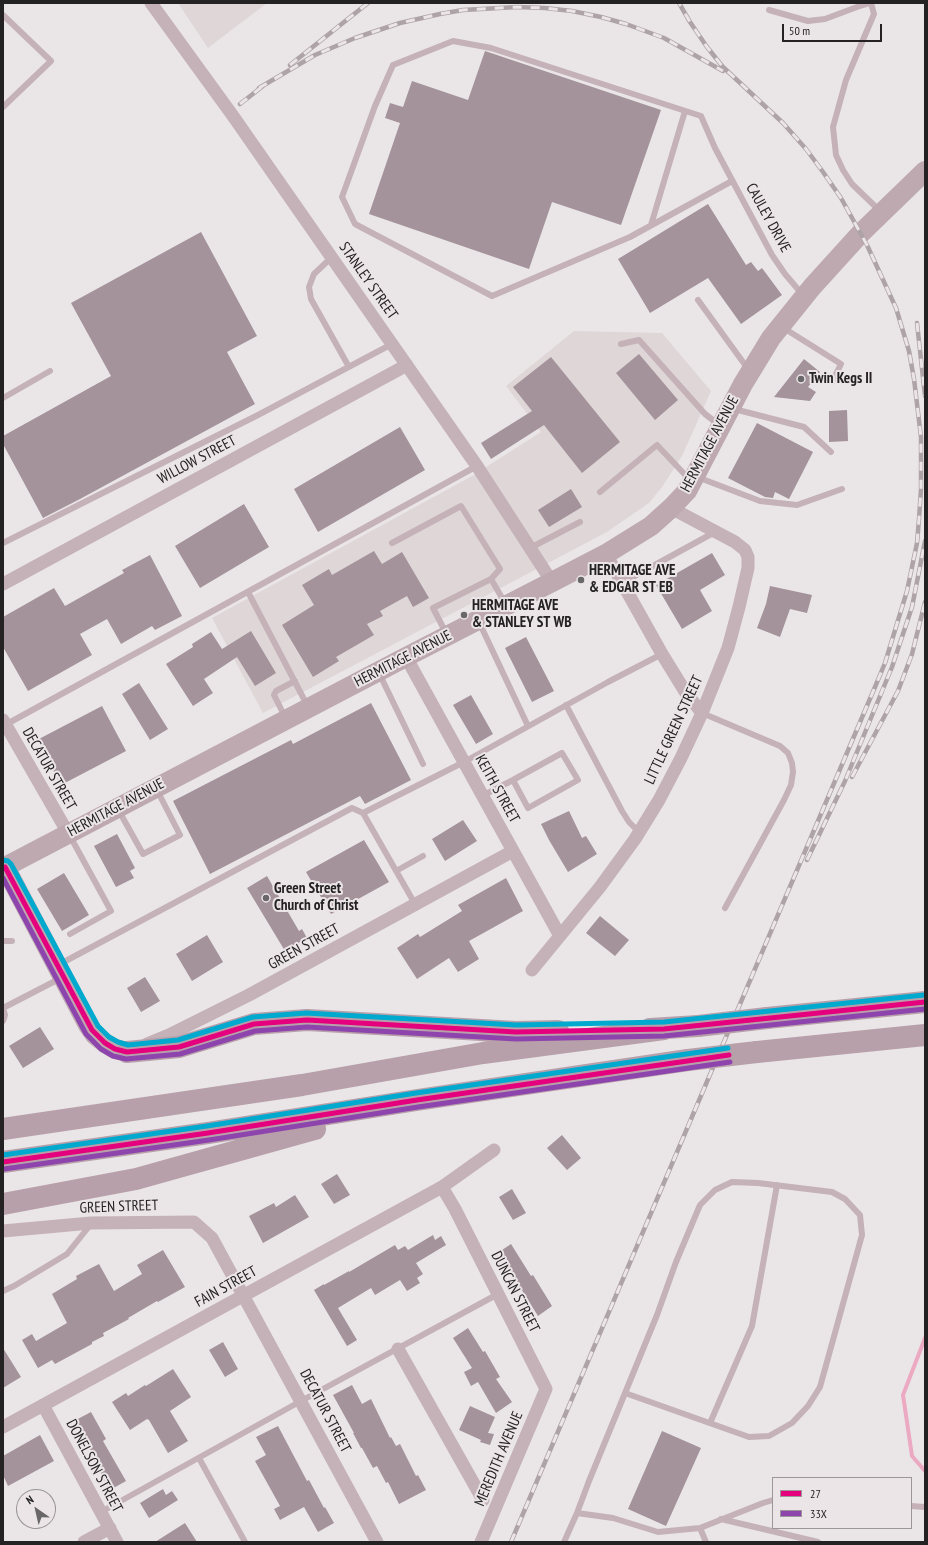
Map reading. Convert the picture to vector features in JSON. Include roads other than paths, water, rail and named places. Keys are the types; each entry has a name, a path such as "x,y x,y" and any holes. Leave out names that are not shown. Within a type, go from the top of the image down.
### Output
{"highway":[{"path":"127,1052 178,1047 254,1024 307,1020 516,1032 664,1028 698,1026 925,1002"},
{"path":"3,1130 294,1086 483,1053 664,1028"},
{"path":"3,1162 208,1134 417,1100 688,1060 925,1035"},
{"path":"3,1204 136,1178 417,1100"}],"main road":[{"name":"HERMITAGE AVENUE","path":"4,868 68,833 606,554 651,526 687,491 730,408 771,338 805,296 861,233 925,171"},
{"path":"4,868 88,1025 96,1035 110,1046 127,1052"}],"street":[{"name":"STANLEY STREET","path":"152,3 234,116 477,466 552,582"},
{"name":"WILLOW STREET","path":"3,584 407,365"},
{"name":"LITTLE GREEN STREET","path":"532,970 600,886 639,832 663,793 702,713 728,648 748,568 748,557 745,550 735,542 671,508"},
{"path":"606,554 662,654 686,693 702,713"},
{"name":"KEITH STREET","path":"406,657 560,936"},
{"name":"DECATUR STREET","path":"4,724 68,833"},
{"name":"GREEN STREET","path":"127,1052 169,1035 249,995 513,851"},
{"name":"FAIN STREET","path":"3,1427 442,1187 494,1150"},
{"name":"DUNCAN STREET","path":"442,1187 455,1209 546,1389"},
{"name":"GREEN STREET","path":"3,1232 91,1223 194,1222 212,1238 244,1295"},
{"name":"DECATUR STREET","path":"244,1295 377,1542"},
{"path":"398,1349 483,1500"},
{"name":"MEREDITH AVENUE","path":"481,1542 546,1389"},
{"name":"DONELSON STREET","path":"43,1404 117,1542"},
{"path":"84,1542 110,1528"}],"lane":[{"path":"769,10 808,21 825,19 871,3 874,14 846,80 834,127 836,155 843,170 852,184 882,213"},
{"path":"3,15 51,61 3,108"},
{"name":"CAULEY DRIVE","path":"651,225 630,237 492,296 355,224 342,197 375,106 393,65 453,41 491,48 701,116 732,181 772,255 785,274 805,296"},
{"path":"651,225 685,111"},
{"path":"651,225 732,181"},
{"path":"332,258 314,274 309,287 311,299 349,367"},
{"path":"698,300 750,372"},
{"path":"781,326 841,364 832,382"},
{"path":"621,344 639,340 705,414 721,426"},
{"path":"3,543 258,415 392,344"},
{"path":"3,398 50,372"},
{"path":"730,408 804,427 831,452"},
{"path":"600,492 657,446 694,479 760,502 797,505 842,489"},
{"path":"4,724 477,466"},
{"path":"392,543 461,506 500,569 491,578 433,608 448,636"},
{"path":"530,548 580,522"},
{"path":"622,583 715,532"},
{"path":"491,578 507,606"},
{"path":"248,592 308,708"},
{"path":"478,620 528,726"},
{"path":"363,813 464,762 662,654"},
{"path":"379,671 423,764"},
{"path":"286,720 274,695 276,691 295,681"},
{"path":"566,705 622,811 629,822 639,832"},
{"path":"702,713 780,746 788,753 792,763 793,772 791,784 784,800 726,908"},
{"path":"482,796 562,753 578,780 528,808 513,780"},
{"path":"118,807 143,854 180,835 155,788"},
{"path":"3,1021 5,1014 3,1008 60,972 352,808 363,813 415,904"},
{"path":"68,833 111,911 70,934"},
{"path":"396,871 423,856"},
{"path":"3,942 12,941"},
{"path":"564,1542 577,1513 625,1392 657,1315 676,1262 700,1205 715,1190 732,1182 777,1185 832,1192 846,1199 860,1215 862,1235 820,1387 808,1406 792,1423 769,1436 749,1437 625,1392"},
{"path":"710,1423 752,1326 777,1185"},
{"path":"3,1291 67,1254 91,1223"},
{"path":"101,1512 498,1294"},
{"path":"199,1458 245,1542"},
{"path":"577,1513 613,1518 658,1532 700,1528 772,1500"},
{"path":"912,1506 925,1507"},
{"path":"722,1519 818,1542"},
{"path":"700,1528 706,1542"}],"waterway":[{"path":"925,1338 903,1395 912,1456 925,1471"}],"railway":[{"path":"290,65 368,3"},
{"path":"511,1542 885,663 907,591 917,543 921,489 921,437 909,351 896,308 867,245 841,198 823,172 806,149 783,123 723,67 707,47 679,3"},
{"path":"259,88 315,55 355,38 400,23 463,10 517,7 572,11 626,24 664,38 723,71"},
{"path":"240,104 263,86"},
{"path":"917,323 925,396"},
{"path":"807,860 845,781 892,667 912,607 925,541"},
{"path":"852,777 898,691 912,654 925,602"}],"place":[{"name":"Twin Kegs II","path":"801,379"},
{"name":"HERMITAGE AVE & EDGAR ST EB","path":"581,580"},
{"name":"HERMITAGE AVE & STANLEY ST WB","path":"464,615"},
{"name":"Green Street Church of Christ","path":"266,898"}]}
